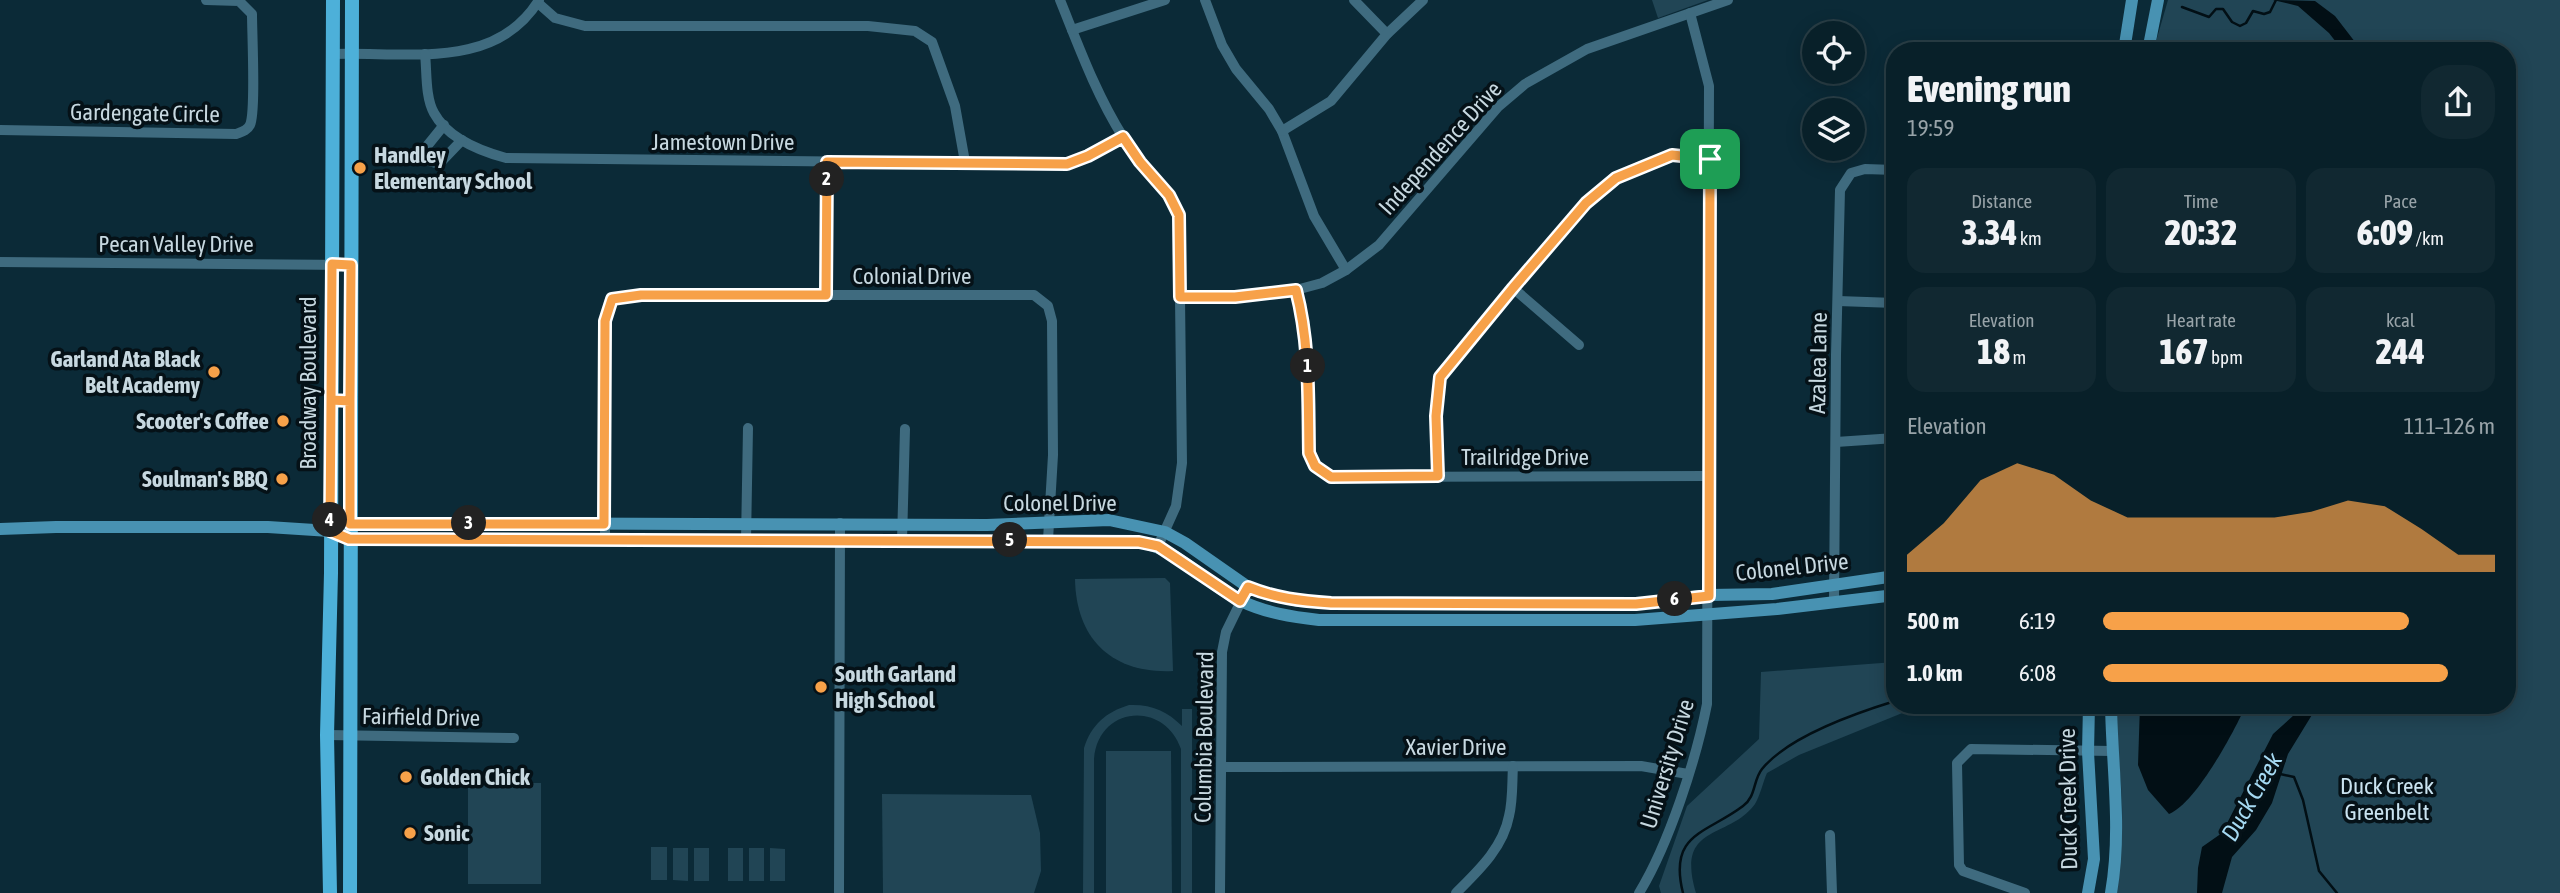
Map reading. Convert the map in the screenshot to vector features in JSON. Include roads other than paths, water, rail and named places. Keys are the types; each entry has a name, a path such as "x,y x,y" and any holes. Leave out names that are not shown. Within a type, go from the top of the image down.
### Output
{"main road":[{"name":"Broadway Boulevard","path":"330,886 327,735 333,0"},
{"name":"Broadway Boulevard","path":"350,887 352,0"},
{"path":"331,400 350,401"},
{"path":"329,650 350,651"},
{"path":"330,886 350,887"}],"street":[{"name":"Gardengate Circle","path":"0,130 236,134 245,131 250,125 252,103 252,14 239,1 206,0"},
{"path":"1060,0 1101,99 1123,137 1140,162 1169,195 1179,215 1182,463 1176,506 1158,546"},
{"path":"1072,30 1165,0"},
{"path":"1205,0 1222,46 1282,131 1314,216 1346,270"},
{"path":"1354,0 1387,34"},
{"path":"1282,131 1331,101 1387,34 1423,0"},
{"name":"Independence Drive","path":"1180,297 1235,297 1296,290 1322,283 1346,270 1379,244 1498,107 1525,84 1587,49 1728,0"},
{"path":"2125,42 2132,0"},
{"path":"2150,42 2158,0"},
{"path":"332,54 452,54 473,49 520,26 538,1 555,18 585,26 868,26 915,31 932,42 955,106 965,162"},
{"name":"University Drive","path":"1639,893 1648,879 1671,824 1707,704 1709,86 1690,13"},
{"name":"Jamestown Drive","path":"425,54 433,112 462,140 482,152 506,158 1067,164 1123,137"},
{"path":"444,125 423,151 429,161 439,164 462,140"},
{"path":"1438,476 1436,416 1440,377 1513,288 1586,203 1616,178 1672,155 1710,159"},
{"path":"826,295 827,162"},
{"name":"Azalea Lane","path":"1834,602 1840,190 1851,173 1865,169 1886,170"},
{"name":"Pecan Valley Drive","path":"0,262 351,265"},
{"path":"1513,288 1579,345"},
{"name":"Trailridge Drive","path":"1296,290 1307,343 1309,453 1315,466 1331,477 1708,476"},
{"name":"Colonial Drive","path":"605,540 604,349 605,321 612,299 641,295 1034,295 1048,306 1052,321 1053,455 1048,540"},
{"path":"1838,301 1886,303"},
{"path":"746,540 748,428"},
{"path":"902,541 905,429"},
{"path":"1836,442 1886,439"},
{"name":"Colonel Drive","path":"330,531 350,524 987,525 1110,520 1166,532 1248,587 1266,594 1298,601 1331,603 1636,604 1709,596 1772,594 1886,577"},
{"path":"839,893 840,523"},
{"name":"Colonel Drive","path":"0,529 227,527 330,531 349,539 1139,542 1158,546 1240,601 1288,617 1319,620 1595,621 1709,615 1886,596"},
{"name":"Columbia Boulevard","path":"1220,893 1222,652 1226,632 1248,587"},
{"name":"Duck Creek Drive","path":"2088,893 2094,859 2088,752 2089,714"},
{"name":"Duck Creek Drive","path":"2111,714 2117,812 2116,862 2111,893"},
{"name":"Fairfield Drive","path":"327,735 514,738"},
{"path":"2025,893 1963,871 1959,865 1957,763 1971,749 2112,751"},
{"path":"1456,893 1483,866 1502,840 1509,816 1513,766"},
{"name":"Xavier Drive","path":"1222,767 1641,766 1688,774"},
{"path":"1830,835 1832,893"}],"water":[{"path":"2273,0 2315,1 2335,16 2355,42 2336,42 2298,6"},
{"path":"2140,714 2242,714 2202,782 2180,807 2169,814 2148,790 2138,765"},
{"name":"Duck Creek","path":"2312,714 2288,754 2272,803 2256,830 2232,857 2222,893 2197,893 2202,847 2222,833 2273,734 2294,715"}],"waterway":[{"path":"2182,7 2209,17 2216,9 2223,9 2232,22 2240,26 2246,23 2253,11 2264,14 2270,12 2276,0"},
{"path":"1683,893 1680,873 1681,858 1686,846 1704,830 1747,802 1759,773 1774,757 1805,737 1886,704"},
{"name":"Duck Creek","path":"2280,774 2294,777 2303,800 2319,871 2337,893"}],"place":[{"name":"Handley Elementary School","path":"360,168"},
{"name":"Garland Ata Black Belt Academy","path":"214,372"},
{"name":"Scooter's Coffee","path":"283,421"},
{"name":"Soulman's BBQ","path":"282,479"},
{"name":"South Garland High School","path":"821,687"},
{"name":"Golden Chick","path":"406,777"},
{"name":"Sonic","path":"410,833"}],"park label":[{"name":"Duck Creek Greenbelt","path":"2387,799"}]}
